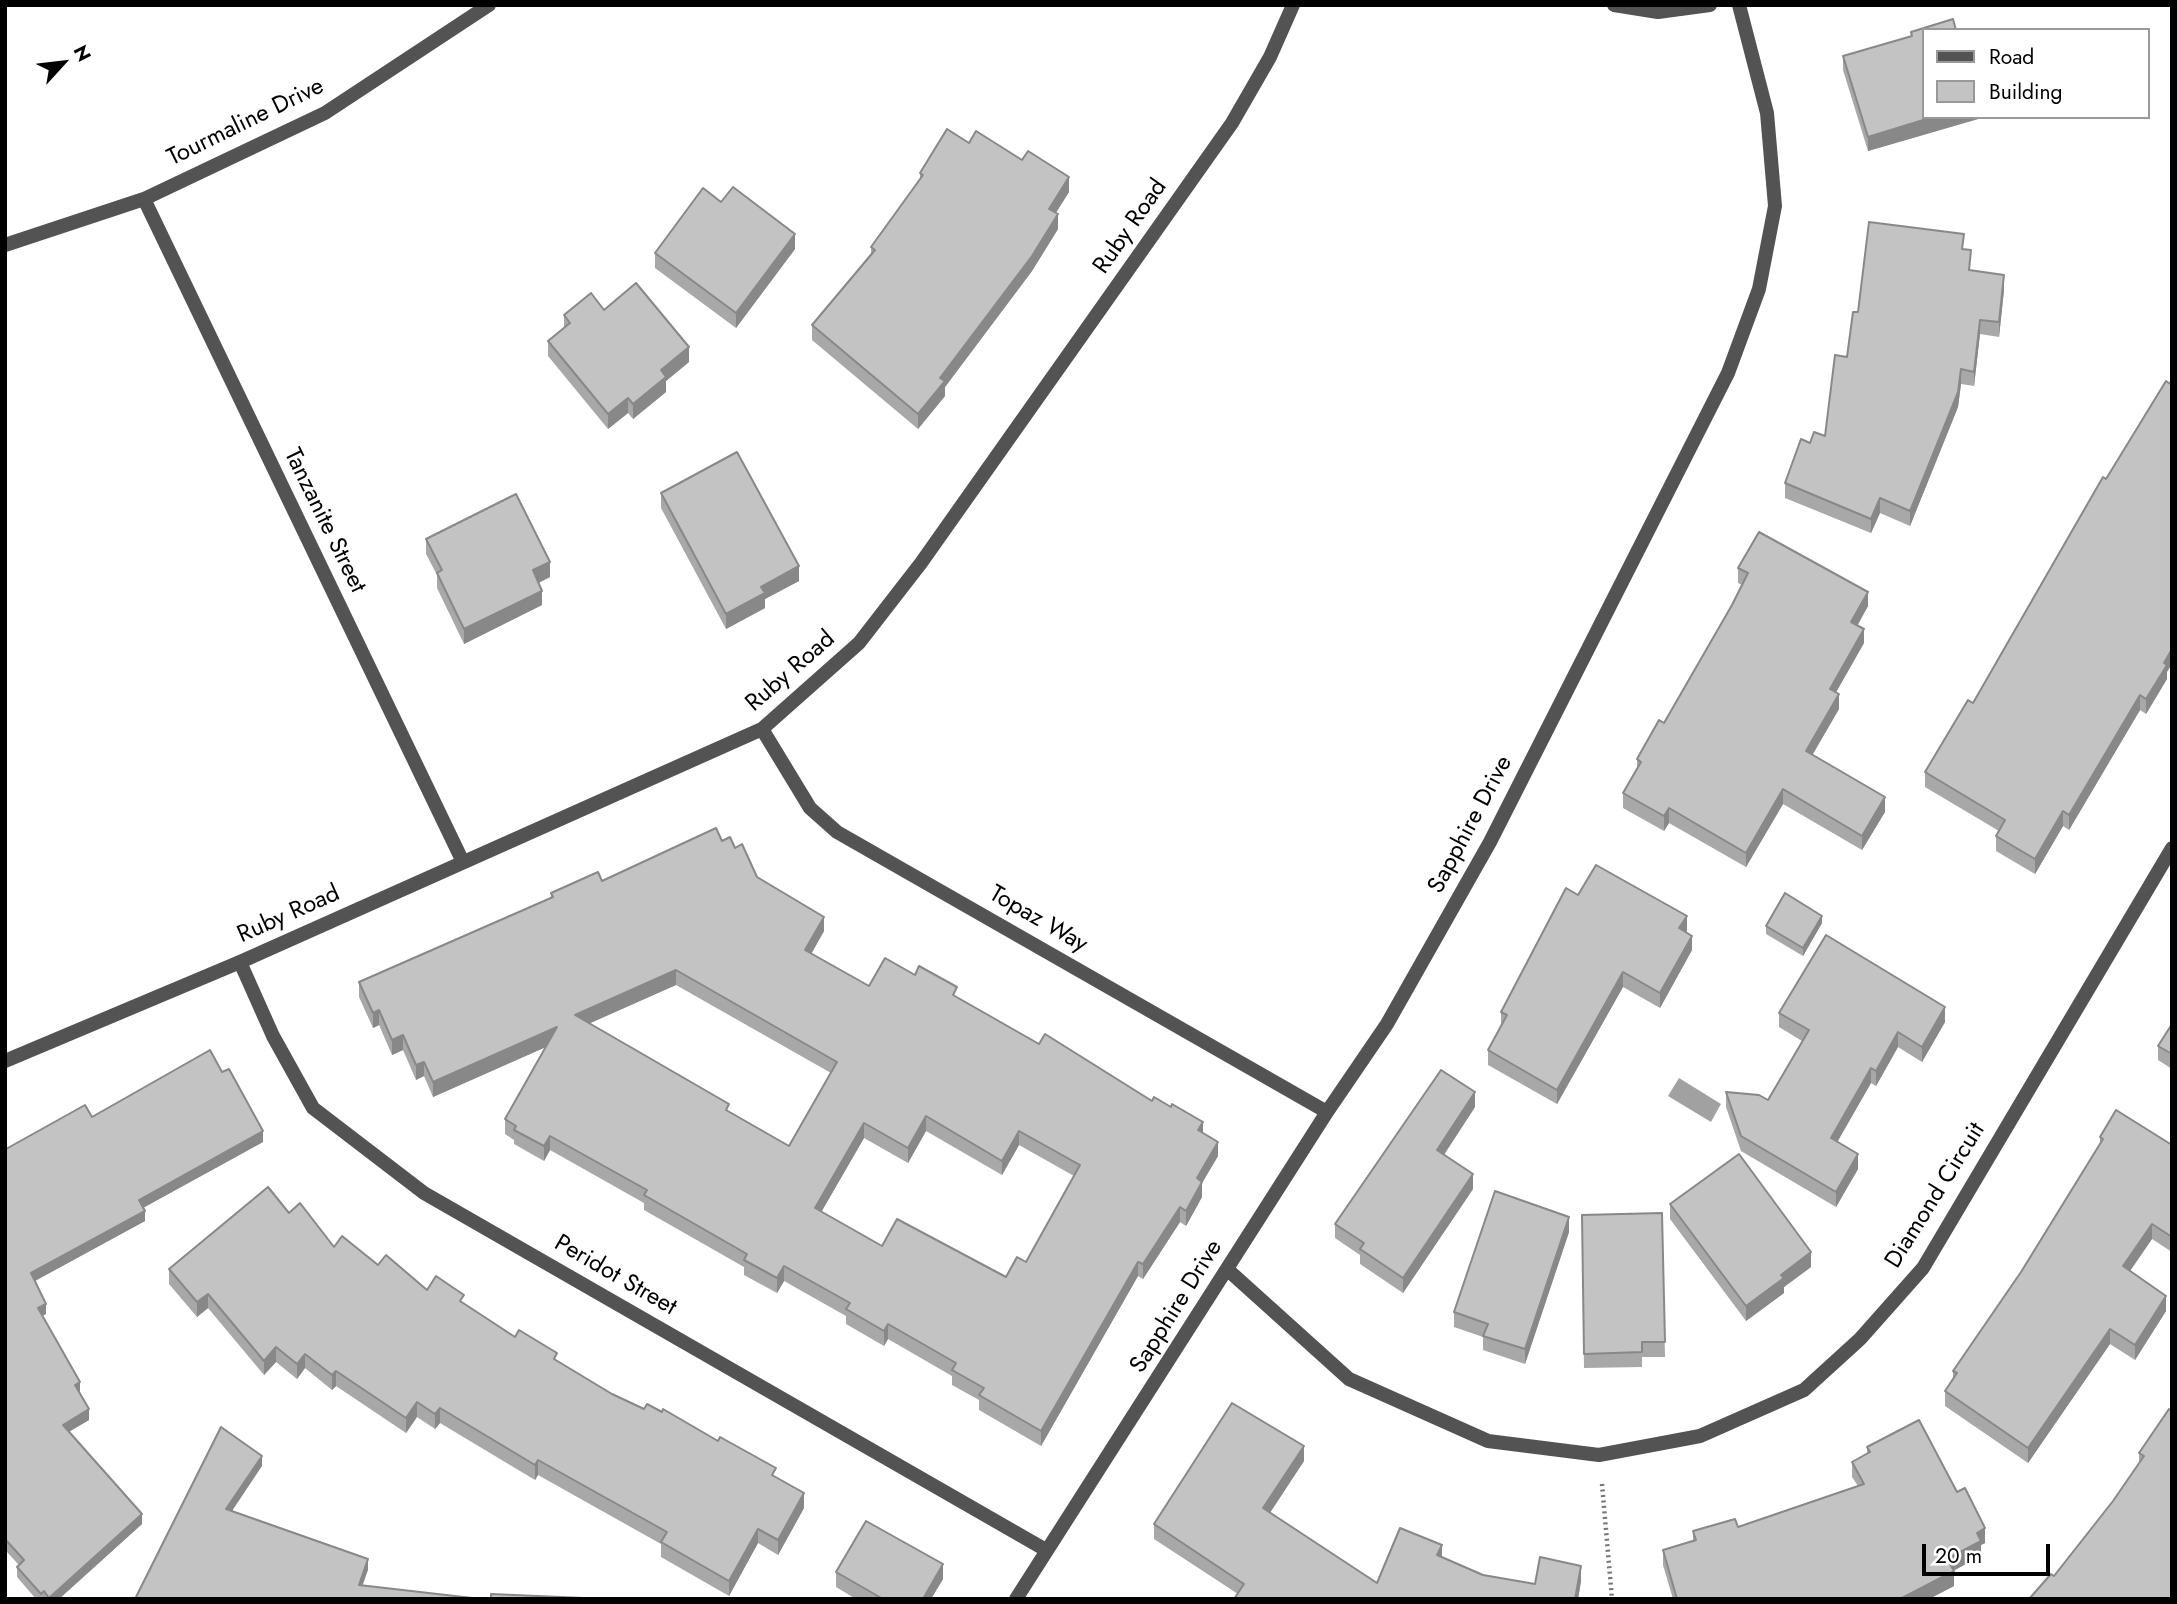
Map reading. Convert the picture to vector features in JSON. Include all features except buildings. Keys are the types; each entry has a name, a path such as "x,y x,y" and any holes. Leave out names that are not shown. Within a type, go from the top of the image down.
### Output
{"street":[{"name":"Tourmaline Drive","path":"5,245 144,199 325,113 489,5"},
{"name":"Ruby Road","path":"5,1061 240,962 762,729 859,643 921,563 1232,124 1270,57 1293,5"},
{"path":"1614,5 1658,12 1710,5"},
{"name":"Sapphire Drive","path":"1016,1599 1327,1112 1387,1024 1490,842 1733,361 1759,289 1775,206 1767,113 1739,5"},
{"name":"Tanzanite Street","path":"144,199 463,862"},
{"name":"Topaz Way","path":"762,729 810,808 837,832 1327,1112"},
{"name":"Diamond Circuit","path":"1228,1270 1349,1379 1488,1441 1600,1455 1700,1436 1804,1390 1860,1339 1923,1268 2172,848"},
{"name":"Peridot Street","path":"240,962 273,1036 313,1108 424,1193 1046,1550"}],"path":[{"path":"1600,1455 1612,1599"}],"shaded area":[{"path":"1679,1078 1721,1104 1711,1122 1668,1096"}]}
